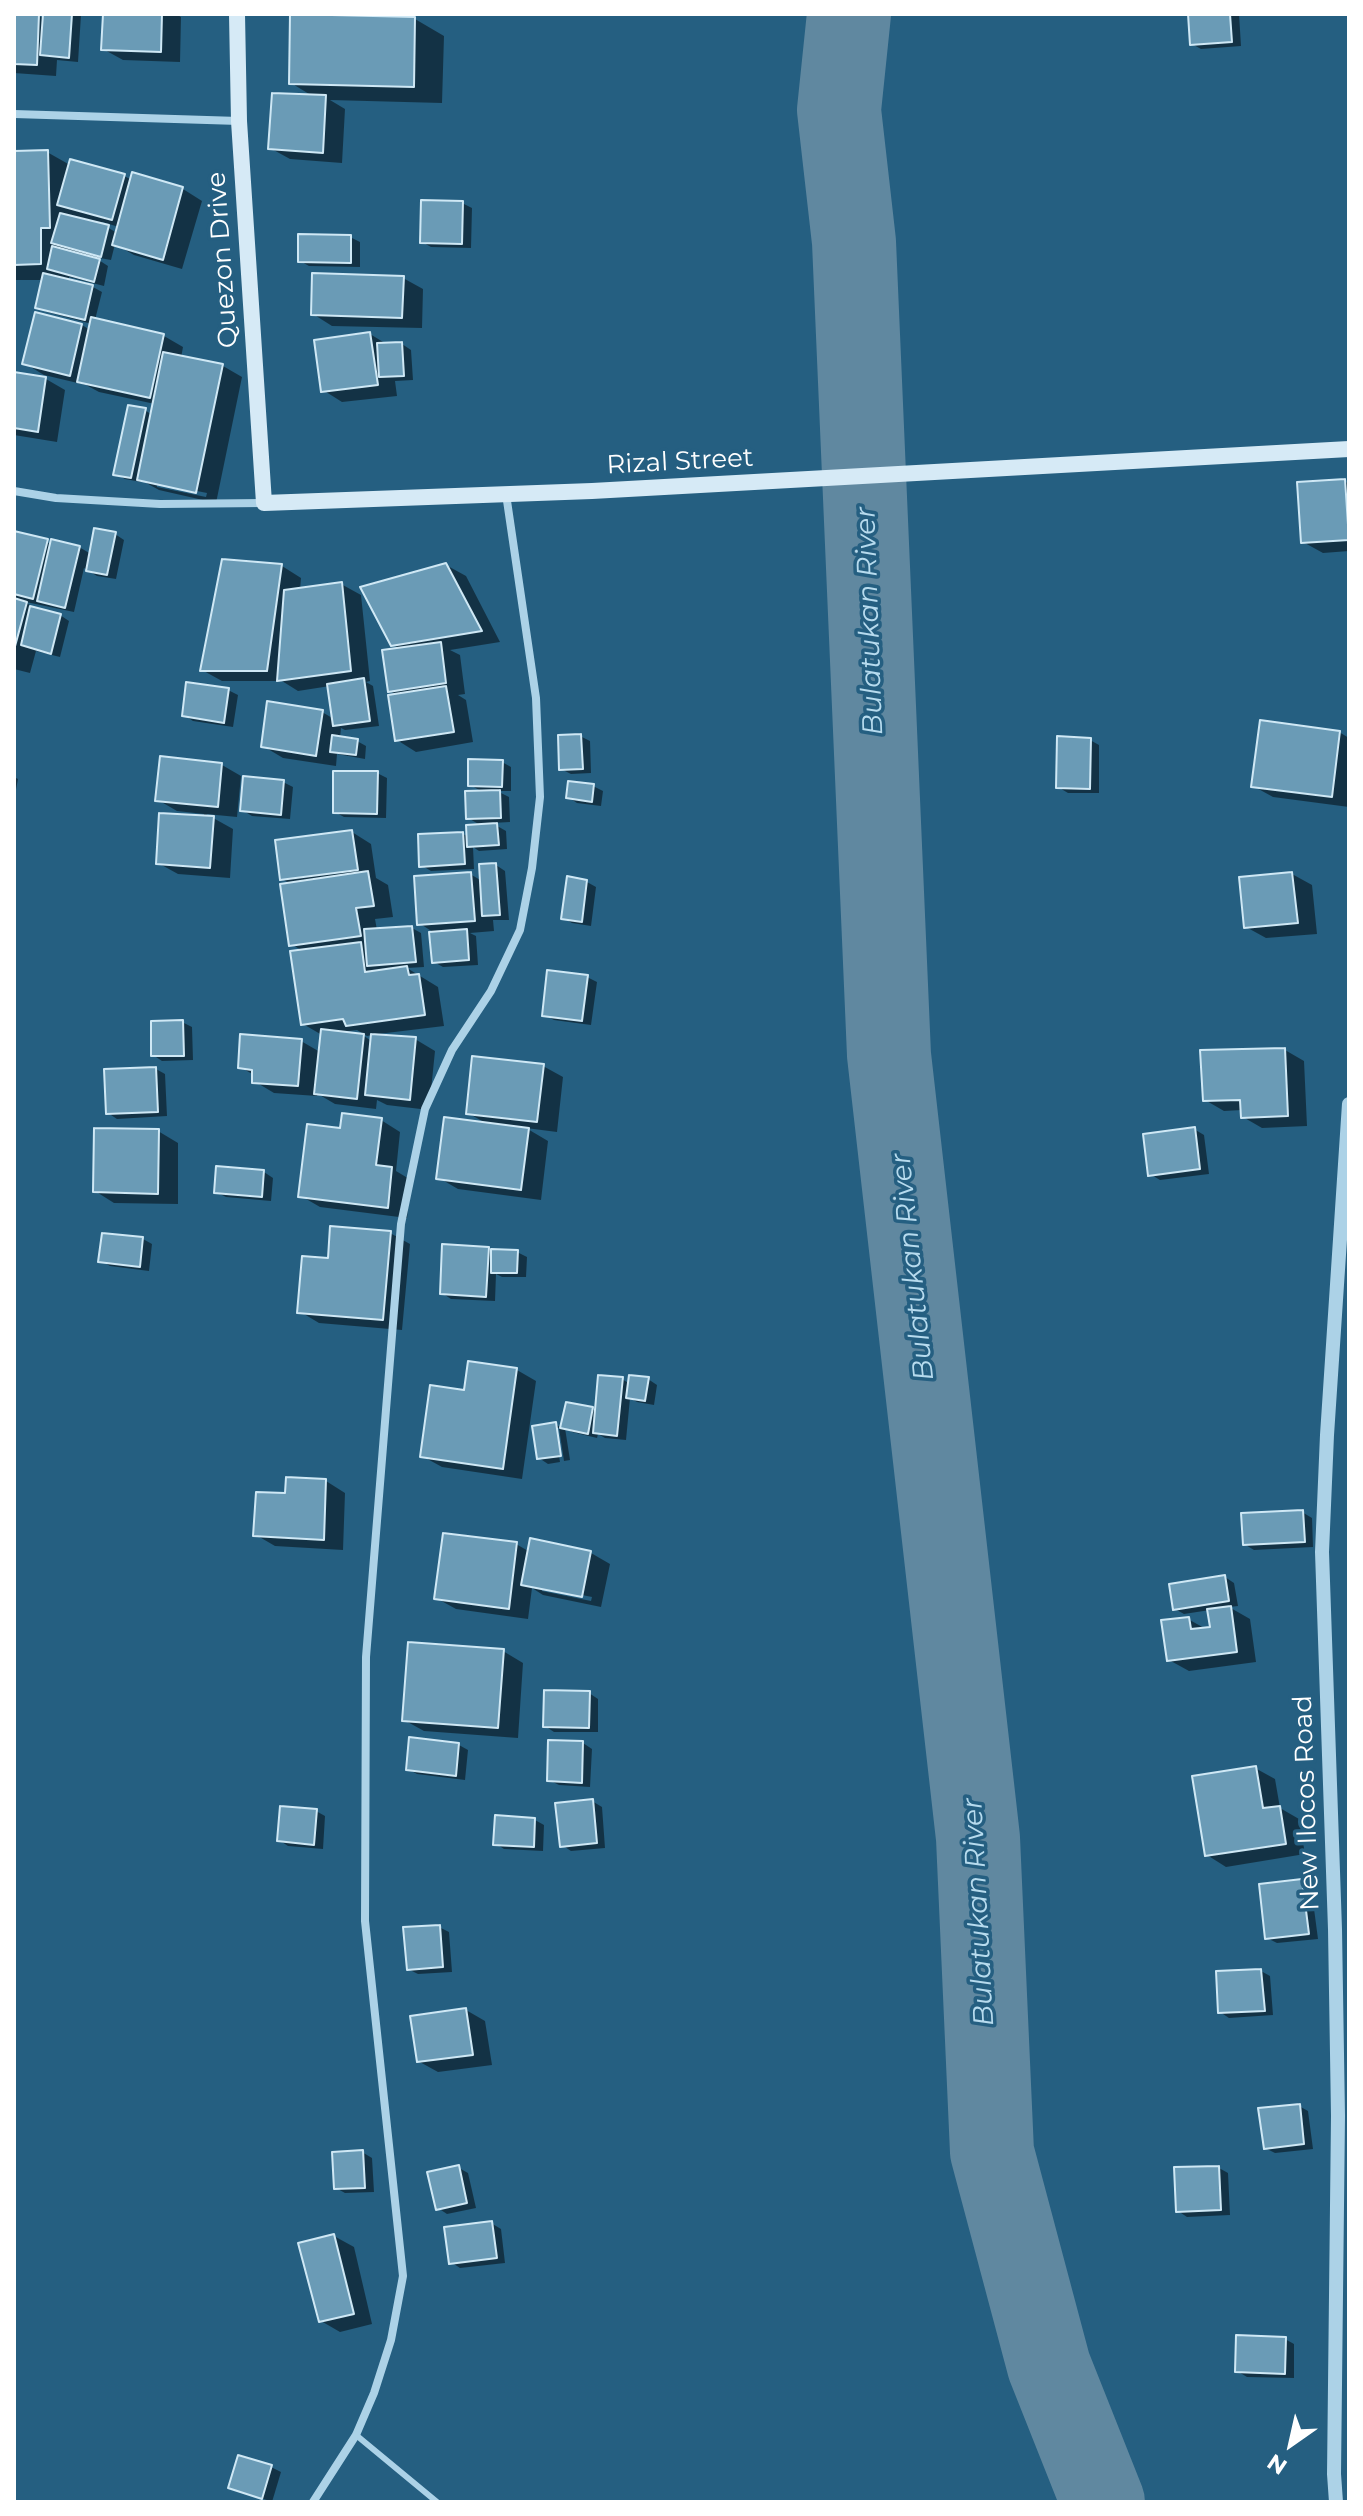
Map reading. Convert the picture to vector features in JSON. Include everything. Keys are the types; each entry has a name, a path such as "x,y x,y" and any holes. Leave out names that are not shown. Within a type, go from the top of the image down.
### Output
{"main road":[{"name":"Quezon Drive","path":"237,14 239,121 264,503"},
{"name":"Rizal Street","path":"264,503 592,491 1349,449"}],"street":[{"path":"14,114 239,121"},
{"name":"Rizal Street","path":"14,491 56,498 160,504 264,503"},
{"path":"313,2502 356,2435 374,2393 391,2340 403,2276 365,1921 366,1657 401,1224 425,1109 452,1050 491,991 520,930 532,868 540,797 536,698 506,494"},
{"name":"New Ilocos Road","path":"1336,2502 1338,2100 1322,1552 1349,1104"}],"lane":[{"path":"356,2435 437,2502"}],"building":[{"path":"14,14 39,14 37,65 14,64"},
{"path":"43,14 72,14 69,58 40,55"},
{"path":"103,14 162,14 161,52 101,50"},
{"path":"290,14 415,17 414,87 289,84"},
{"path":"1188,14 1230,14 1232,42 1190,45"},
{"path":"272,93 326,95 323,153 268,149"},
{"path":"48,150 50,228 41,228 41,264 14,265 14,151"},
{"path":"70,159 125,174 112,220 57,205"},
{"path":"132,172 183,187 163,260 112,245"},
{"path":"421,200 463,201 462,244 420,243"},
{"path":"60,213 109,225 101,257 51,243"},
{"path":"298,234 351,235 351,263 298,262"},
{"path":"52,246 100,259 94,282 47,269"},
{"path":"43,273 93,285 85,320 35,308"},
{"path":"312,273 404,276 402,318 311,315"},
{"path":"35,312 82,324 70,376 22,364"},
{"path":"91,317 164,334 150,398 77,382"},
{"path":"370,332 378,385 321,392 314,340"},
{"path":"402,342 404,376 379,377 377,343"},
{"path":"163,352 223,364 196,493 137,480"},
{"path":"14,372 46,377 38,432 14,428"},
{"path":"128,405 146,408 131,478 113,475"},
{"path":"1345,479 1349,540 1301,543 1297,482"},
{"path":"94,528 116,532 107,575 86,571"},
{"path":"14,531 48,539 33,599 14,594"},
{"path":"51,539 80,546 65,608 37,601"},
{"path":"222,559 282,564 267,671 200,671"},
{"path":"446,563 482,631 391,646 360,587"},
{"path":"342,582 351,671 277,681 284,590"},
{"path":"14,598 27,602 14,650"},
{"path":"30,606 61,614 51,654 21,645"},
{"path":"441,642 446,683 388,692 382,650"},
{"path":"364,678 370,721 333,726 327,684"},
{"path":"186,682 229,688 224,723 182,716"},
{"path":"446,686 454,732 395,741 388,695"},
{"path":"267,701 323,710 316,756 261,747"},
{"path":"1260,720 1340,731 1332,797 1251,787"},
{"path":"581,734 583,769 559,770 558,735"},
{"path":"332,735 358,739 356,755 330,752"},
{"path":"1057,736 1091,738 1090,789 1056,788"},
{"path":"160,756 222,763 218,807 155,801"},
{"path":"468,759 503,760 502,787 468,786"},
{"path":"333,771 378,771 377,814 333,813"},
{"path":"243,776 284,780 281,815 240,811"},
{"path":"568,781 594,784 592,802 566,798"},
{"path":"500,790 501,818 466,819 465,791"},
{"path":"159,813 214,816 210,868 156,864"},
{"path":"497,823 499,845 467,847 466,825"},
{"path":"352,830 358,870 280,880 275,840"},
{"path":"463,832 465,864 419,867 418,834"},
{"path":"496,863 500,915 482,916 479,864"},
{"path":"368,871 374,906 356,908 361,936 289,946 280,884"},
{"path":"471,872 475,921 417,925 414,876"},
{"path":"1292,872 1298,923 1244,928 1239,877"},
{"path":"567,876 587,880 582,922 561,919"},
{"path":"412,926 416,962 367,966 364,929"},
{"path":"467,929 469,960 432,963 429,932"},
{"path":"361,942 365,972 407,966 409,975 419,974 425,1015 346,1026 343,1019 301,1025 290,951"},
{"path":"547,970 588,975 582,1021 542,1016"},
{"path":"183,1020 184,1056 151,1056 151,1021"},
{"path":"321,1029 364,1034 357,1099 314,1094"},
{"path":"240,1034 302,1039 298,1086 252,1083 252,1070 238,1068"},
{"path":"371,1034 416,1037 410,1100 365,1095"},
{"path":"1285,1048 1288,1116 1241,1118 1240,1100 1203,1101 1200,1050"},
{"path":"472,1056 544,1064 537,1122 466,1114"},
{"path":"156,1067 158,1112 106,1114 104,1069"},
{"path":"342,1113 382,1118 376,1165 392,1167 388,1208 298,1197 307,1124 340,1128"},
{"path":"444,1117 529,1128 521,1190 436,1179"},
{"path":"1195,1127 1200,1169 1148,1176 1143,1134"},
{"path":"94,1128 159,1129 158,1194 93,1192"},
{"path":"216,1166 264,1170 262,1197 214,1193"},
{"path":"330,1226 391,1231 383,1320 297,1313 302,1256 328,1258"},
{"path":"102,1233 143,1237 140,1267 98,1262"},
{"path":"442,1244 489,1247 486,1297 440,1294"},
{"path":"491,1249 518,1250 517,1273 491,1273"},
{"path":"468,1361 517,1368 503,1469 420,1457 430,1385 464,1390"},
{"path":"598,1375 623,1377 617,1436 593,1433"},
{"path":"629,1375 649,1377 645,1401 626,1398"},
{"path":"566,1402 593,1407 588,1434 560,1428"},
{"path":"556,1422 561,1456 537,1459 532,1426"},
{"path":"286,1477 326,1479 324,1540 253,1536 256,1492 285,1493"},
{"path":"1303,1510 1305,1542 1243,1545 1241,1513"},
{"path":"443,1533 517,1542 509,1609 434,1599"},
{"path":"530,1538 591,1551 582,1597 521,1585"},
{"path":"1225,1575 1229,1601 1173,1610 1169,1584"},
{"path":"1231,1606 1237,1652 1167,1661 1161,1620 1189,1617 1191,1629 1210,1627 1207,1609"},
{"path":"408,1642 504,1649 498,1728 402,1721"},
{"path":"544,1690 590,1691 589,1728 543,1727"},
{"path":"409,1737 459,1743 456,1776 406,1770"},
{"path":"548,1740 583,1741 582,1783 547,1781"},
{"path":"1256,1766 1263,1808 1280,1806 1286,1844 1205,1856 1192,1776"},
{"path":"593,1799 597,1843 560,1847 555,1803"},
{"path":"280,1806 317,1809 314,1845 277,1841"},
{"path":"495,1815 535,1818 534,1847 493,1845"},
{"path":"1302,1879 1309,1934 1265,1939 1259,1884"},
{"path":"440,1925 443,1967 407,1970 403,1927"},
{"path":"1261,1969 1265,2011 1218,2013 1216,1971"},
{"path":"466,2008 473,2055 417,2062 410,2016"},
{"path":"1300,2104 1304,2144 1264,2149 1258,2108"},
{"path":"363,2150 365,2188 334,2189 332,2152"},
{"path":"459,2165 467,2203 436,2210 427,2172"},
{"path":"1219,2166 1221,2210 1176,2212 1174,2167"},
{"path":"492,2221 497,2258 449,2264 444,2227"},
{"path":"334,2234 354,2314 319,2322 298,2243"},
{"path":"1236,2335 1286,2337 1285,2374 1235,2372"},
{"path":"238,2455 272,2465 262,2499 228,2488"}],"waterway":[{"name":"Bulatukan River","path":"849,14 839,110 854,242 889,1055 978,1838 992,2152 1049,2366 1103,2502"}]}
